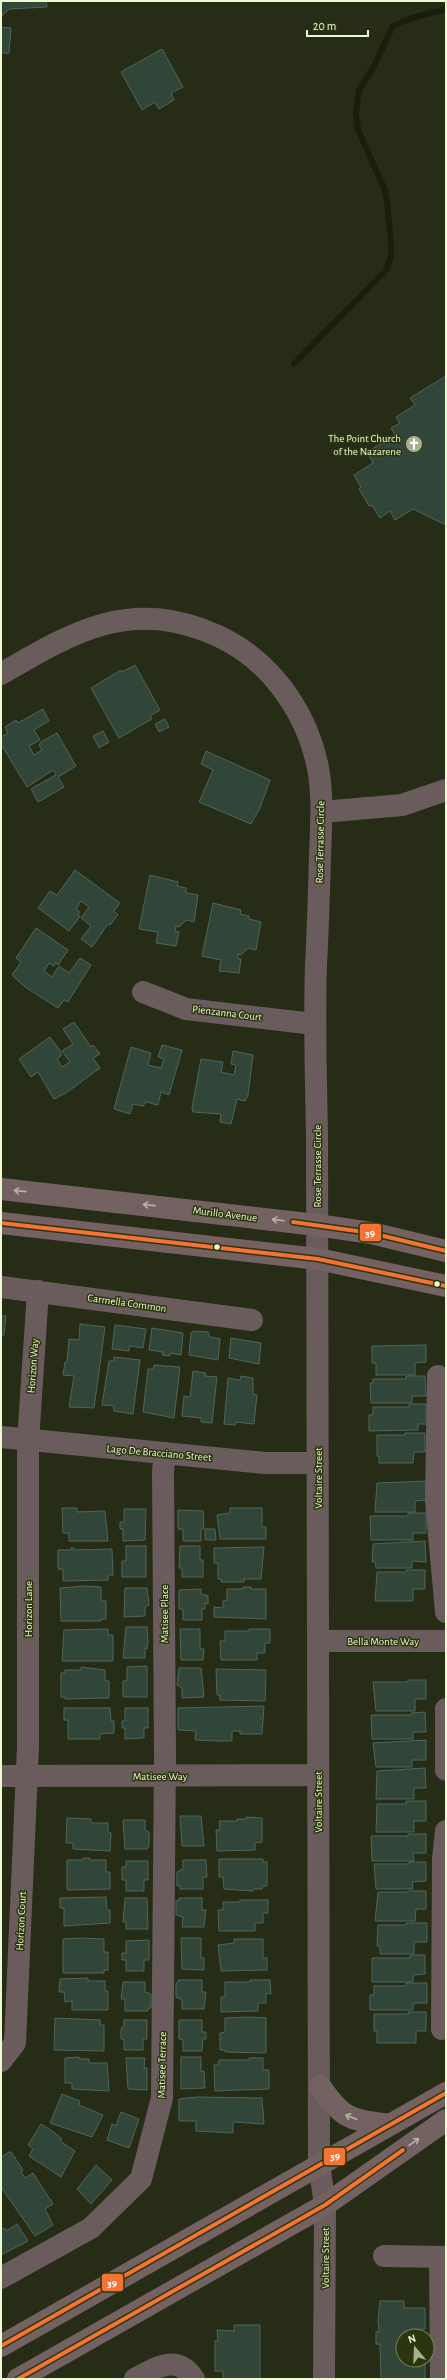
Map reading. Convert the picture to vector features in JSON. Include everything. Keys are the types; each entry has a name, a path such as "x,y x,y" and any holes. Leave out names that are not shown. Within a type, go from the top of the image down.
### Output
{"main road":[{"name":"Murillo Avenue","path":"1,1189 317,1224 371,1233 446,1251"},
{"path":"1,1223 318,1259 446,1286"},
{"path":"320,2086 334,2107 342,2114 353,2119 389,2125"},
{"path":"1,2346 446,2093"},
{"path":"18,2379 325,2205 446,2120"}],"street":[{"name":"Rose Terrasse Circle","path":"1,674 63,638 115,620 153,618 193,625 232,642 258,659 278,681 307,731 317,761 322,812 314,1024 317,1224"},
{"path":"322,812 402,805 446,790"},
{"name":"Pienzanna Court","path":"143,992 186,1009 314,1024"},
{"name":"Voltaire Street","path":"317,1224 320,2164 325,2205 324,2379"},
{"name":"Carmella Common","path":"1,1287 38,1290 252,1320"},
{"name":"Horizon Way","path":"28,1441 38,1290"},
{"path":"438,1376 441,1502 446,1612"},
{"name":"Lago De Bracciano Street","path":"1,1437 28,1441 265,1463 318,1463"},
{"name":"Horizon Lane","path":"27,1776 28,1441"},
{"name":"Matisee Place","path":"164,1776 163,1471 165,1453"},
{"name":"Bella Monte Way","path":"319,1641 446,1641"},
{"path":"446,1709 446,1770"},
{"name":"Matisee Way","path":"1,1776 318,1775"},
{"name":"Horizon Court","path":"1,2061 15,2043 27,1776"},
{"name":"Matisee Terrace","path":"1,2278 91,2228 141,2179 162,2098 164,1776"},
{"path":"442,2029 446,1832"},
{"path":"384,2256 443,2257 441,2379"},
{"path":"135,2379 159,2366 167,2364 180,2366 194,2379"}],"building":[{"path":"1,1 46,1 47,7 9,9 1,17"},
{"path":"1,27 11,28 9,53 1,53"},
{"path":"162,49 183,87 171,93 174,100 159,109 155,102 142,110 121,72"},
{"name":"The Point Church of the Nazarene","path":"446,376 446,525 413,509 395,520 390,511 380,518 372,505 369,506 359,489 361,487 354,475 373,463 367,452 395,435 391,428 400,423 396,417 415,405 410,398"},
{"path":"135,665 160,710 150,716 152,719 119,738 91,688 121,670 122,672"},
{"path":"43,709 49,721 34,730 40,740 29,746 34,755 42,750 39,745 41,742 57,733 76,766 58,777 64,787 38,802 31,789 56,775 53,770 27,787 1,744 1,737 8,733 5,727 16,720 18,723"},
{"path":"165,719 169,727 159,732 155,724"},
{"path":"103,731 109,742 99,748 93,736"},
{"path":"206,751 270,780 260,808 251,824 199,802 213,770 201,764"},
{"path":"75,870 120,903 114,911 118,915 110,925 108,924 92,947 81,939 91,926 81,918 89,907 81,901 76,909 80,912 78,915 80,916 69,931 38,908 50,891 57,895"},
{"path":"150,875 178,882 177,886 186,888 186,893 198,895 194,922 186,920 179,927 176,926 175,931 179,932 176,946 156,943 158,932 139,929"},
{"path":"213,903 241,910 240,914 249,916 249,919 261,922 256,950 248,948 241,955 238,954 238,959 241,959 239,973 219,971 221,960 202,956"},
{"path":"36,928 68,950 58,965 56,963 54,966 49,963 44,971 52,977 59,966 69,973 80,958 91,965 68,1002 64,1000 58,1008 25,987 12,975 21,962 16,958"},
{"path":"74,1022 91,1047 93,1045 100,1054 93,1058 100,1068 66,1093 54,1099 38,1072 31,1077 19,1059 50,1037 61,1052 61,1056 57,1059 62,1067 70,1062 62,1051 73,1044 63,1029"},
{"path":"162,1045 182,1050 169,1095 161,1092 158,1105 146,1102 143,1106 133,1104 130,1114 114,1109 131,1047 151,1053 148,1065 161,1068 164,1059 158,1057"},
{"path":"233,1051 253,1055 248,1095 245,1101 237,1099 231,1124 220,1122 221,1114 193,1112 192,1108 201,1059 223,1062 221,1072 234,1075 236,1065 231,1064"},
{"path":"1,1316 6,1316 4,1335 1,1335"},
{"path":"80,1324 105,1327 94,1408 69,1407 74,1376 63,1375 65,1362 67,1362 69,1339 79,1340"},
{"path":"115,1325 146,1329 143,1348 129,1346 129,1351 112,1349"},
{"path":"152,1328 183,1333 181,1355 170,1353 170,1356 162,1355 163,1352 149,1350"},
{"path":"194,1331 208,1332 210,1337 220,1339 218,1360 189,1355 191,1333"},
{"path":"231,1338 261,1343 259,1364 229,1358"},
{"path":"426,1345 426,1362 415,1363 415,1375 376,1375 376,1363 372,1363 372,1346"},
{"path":"114,1357 140,1360 133,1414 114,1411 114,1406 102,1405 109,1361 114,1361"},
{"path":"154,1365 180,1367 174,1418 143,1412 148,1369 153,1369"},
{"path":"193,1371 206,1373 205,1376 217,1377 212,1423 201,1422 201,1418 182,1416 184,1396 190,1397"},
{"path":"241,1376 253,1378 253,1394 257,1395 254,1424 236,1422 235,1425 224,1424 228,1378 240,1380"},
{"path":"406,1376 425,1376 426,1396 412,1396 412,1403 371,1403 370,1383 373,1383 373,1379 406,1379"},
{"path":"409,1404 426,1404 426,1424 418,1424 418,1430 369,1431 369,1415 373,1415 373,1407 409,1407"},
{"path":"405,1433 425,1433 425,1452 414,1452 413,1463 379,1463 379,1456 377,1456 377,1435 405,1435"},
{"path":"426,1481 426,1500 415,1501 415,1512 375,1512 377,1483"},
{"path":"62,1508 77,1508 77,1512 105,1511 108,1541 69,1541 69,1533 63,1533"},
{"path":"230,1508 262,1508 262,1527 266,1527 266,1539 220,1539 217,1515 230,1513"},
{"path":"124,1509 146,1509 145,1540 123,1541 123,1529 120,1529 120,1522 124,1522"},
{"path":"178,1510 203,1511 204,1529 201,1529 201,1541 183,1541 183,1529 178,1529"},
{"path":"408,1513 426,1513 426,1533 413,1533 413,1540 371,1540 370,1516 408,1516"},
{"path":"205,1529 215,1529 216,1540 205,1540"},
{"path":"425,1541 426,1562 412,1561 412,1568 376,1568 375,1562 372,1562 373,1544"},
{"path":"126,1546 146,1546 146,1577 122,1577 122,1561 126,1561"},
{"path":"180,1546 200,1546 200,1560 203,1560 203,1577 182,1577 182,1568 179,1568"},
{"path":"264,1547 261,1579 244,1579 244,1582 221,1582 221,1579 218,1579 218,1563 214,1563 214,1548"},
{"path":"71,1548 74,1548 74,1550 112,1549 113,1575 108,1575 108,1580 63,1581 63,1569 58,1569 58,1550 71,1550"},
{"path":"406,1570 425,1570 425,1589 413,1589 413,1601 375,1601 377,1572 406,1572"},
{"path":"85,1586 101,1587 101,1601 106,1601 106,1619 101,1619 101,1621 61,1621 60,1588"},
{"path":"243,1587 251,1587 251,1589 266,1589 266,1619 214,1617 214,1607 223,1608 223,1601 227,1600 227,1589 243,1589"},
{"path":"125,1588 147,1588 149,1605 145,1607 145,1616 124,1617"},
{"path":"201,1589 201,1594 208,1596 208,1604 205,1603 205,1609 202,1609 202,1620 183,1620 183,1609 179,1609 179,1590"},
{"path":"126,1627 147,1627 148,1641 147,1649 145,1648 145,1658 123,1658"},
{"path":"108,1629 108,1635 113,1635 113,1661 62,1661 64,1630"},
{"path":"180,1629 200,1629 200,1649 204,1649 203,1660 181,1660"},
{"path":"249,1629 270,1629 270,1643 265,1643 265,1653 257,1653 257,1660 221,1660 220,1641 225,1641 225,1631 249,1631"},
{"path":"147,1666 147,1697 123,1697 123,1681 127,1681 127,1667"},
{"path":"81,1667 105,1670 105,1681 109,1681 109,1698 65,1699 65,1697 61,1697 61,1673 65,1673 65,1670 81,1670"},
{"path":"179,1668 201,1668 204,1697 182,1698 182,1688 177,1685"},
{"path":"216,1669 266,1670 265,1701 220,1700 220,1695 217,1695"},
{"path":"408,1680 426,1680 426,1699 415,1699 415,1711 376,1711 373,1682 408,1682"},
{"path":"264,1706 262,1734 240,1734 240,1731 232,1731 232,1741 195,1740 196,1731 178,1730 178,1708"},
{"path":"64,1708 110,1708 111,1721 114,1721 114,1733 100,1734 100,1739 68,1739 68,1720 64,1720"},
{"path":"125,1708 148,1708 148,1728 144,1728 144,1738 125,1739 125,1728 122,1728 122,1721 125,1721"},
{"path":"425,1712 426,1732 413,1732 413,1739 372,1739 371,1715 411,1715 411,1713"},
{"path":"426,1740 426,1760 412,1760 412,1767 376,1767 373,1743"},
{"path":"425,1768 426,1788 414,1788 414,1799 376,1799 377,1771"},
{"path":"406,1801 426,1801 426,1821 414,1821 414,1832 376,1832 377,1804 406,1804"},
{"path":"180,1816 201,1816 204,1846 182,1846"},
{"path":"246,1817 262,1818 262,1842 255,1843 255,1850 217,1851 216,1830 220,1830 219,1821 237,1821 237,1819 246,1819"},
{"path":"67,1818 91,1819 91,1823 108,1823 108,1832 111,1833 110,1851 73,1849 73,1843 66,1843"},
{"path":"123,1820 145,1820 145,1830 149,1832 149,1846 147,1849 125,1849"},
{"path":"408,1834 426,1834 426,1853 413,1853 414,1861 372,1861 371,1836 408,1836"},
{"path":"83,1858 90,1858 90,1860 106,1860 106,1872 110,1872 110,1889 67,1890 67,1860 83,1860"},
{"path":"219,1859 263,1859 263,1862 267,1862 267,1886 262,1886 262,1889 253,1889 253,1891 224,1889 223,1877 219,1877"},
{"path":"183,1860 206,1860 207,1877 203,1877 203,1889 180,1889 180,1886 177,1886 177,1872 183,1869"},
{"path":"126,1861 148,1861 148,1880 144,1880 144,1891 126,1891 126,1880 122,1880 122,1867 126,1867"},
{"path":"409,1862 426,1862 426,1881 412,1882 413,1889 376,1889 374,1864 409,1864"},
{"path":"426,1891 426,1909 416,1909 415,1921 375,1921 378,1892"},
{"path":"106,1897 107,1910 110,1910 110,1923 64,1926 64,1908 60,1908 60,1898"},
{"path":"125,1898 147,1898 148,1929 126,1929 126,1922 123,1922"},
{"path":"179,1898 202,1898 202,1910 206,1910 204,1927 182,1927 183,1917 176,1915 176,1901 179,1901"},
{"path":"240,1900 268,1900 268,1913 263,1913 263,1923 255,1923 255,1931 219,1931 218,1910 223,1910 223,1902 240,1902"},
{"path":"406,1923 427,1923 427,1942 414,1942 414,1954 380,1954 380,1946 377,1946 378,1925 406,1925"},
{"path":"181,1938 201,1938 201,1958 204,1958 204,1970 182,1969"},
{"path":"63,1939 104,1939 104,1952 108,1952 108,1970 104,1970 104,1973 63,1973"},
{"path":"234,1939 263,1939 263,1958 267,1958 267,1970 221,1971 218,1945 234,1943"},
{"path":"149,1940 149,1960 144,1960 144,1971 126,1971 126,1960 122,1960 122,1953 126,1953 126,1941"},
{"path":"410,1955 425,1955 425,1974 413,1975 413,1982 372,1982 372,1958 410,1958"},
{"path":"88,1978 88,1981 105,1981 105,1991 108,1991 108,2010 72,2010 72,2001 65,2002 64,1992 59,1992 60,1979"},
{"path":"178,1980 202,1980 202,1992 206,1992 204,2009 182,2009 182,2000 176,1997 176,1983 178,1983"},
{"path":"250,1980 270,1980 271,1994 266,1993 266,2003 258,2003 258,2011 221,2012 221,1997 225,1997 225,1982 250,1982"},
{"path":"123,1982 145,1982 145,1992 151,1994 151,2008 148,2008 148,2011 125,2011 125,1999 121,1999"},
{"path":"406,1983 427,1983 427,2003 413,2003 413,2010 370,2010 370,1995 374,1995 374,1986 406,1986"},
{"path":"408,2012 426,2012 426,2031 416,2031 416,2043 377,2043 377,2031 374,2031 374,2014 409,2014"},
{"path":"55,2018 100,2020 100,2025 104,2025 104,2051 54,2050"},
{"path":"225,2018 266,2018 266,2053 225,2052 225,2050 220,2050 220,2033 225,2032"},
{"path":"124,2020 147,2020 147,2039 143,2039 143,2050 124,2050 124,2039 121,2039 121,2032 122,2027 124,2027"},
{"path":"179,2020 202,2020 202,2032 206,2032 206,2039 203,2039 202,2051 183,2051 183,2040 179,2039"},
{"path":"79,2057 79,2059 89,2059 89,2063 107,2063 109,2091 72,2089 72,2083 65,2083 65,2058"},
{"path":"181,2057 201,2057 201,2072 204,2071 205,2088 181,2089"},
{"path":"126,2058 145,2058 144,2068 147,2068 147,2090 128,2089"},
{"path":"249,2058 263,2058 263,2070 269,2070 269,2089 215,2091 214,2065 218,2065 219,2060 250,2060"},
{"path":"62,2094 80,2101 79,2105 103,2115 92,2137 50,2123"},
{"path":"197,2097 262,2098 264,2124 233,2122 233,2133 196,2131 196,2121 179,2121 179,2099"},
{"path":"121,2112 139,2119 129,2148 107,2140 112,2124 116,2126"},
{"path":"41,2124 55,2133 62,2139 60,2141 75,2151 61,2177 29,2156 33,2149 28,2145"},
{"path":"11,2152 23,2170 21,2172 25,2178 33,2173 53,2204 45,2209 53,2225 35,2236 1,2187 1,2157"},
{"path":"96,2165 112,2180 91,2204 77,2189"},
{"path":"17,2224 28,2241 1,2255 1,2230 4,2228 6,2231"},
{"path":"380,2301 404,2301 404,2308 425,2308 425,2328 395,2328 395,2368 425,2368 425,2379 381,2379 380,2344 376,2344 376,2332 379,2332 378,2320"},
{"path":"234,2325 260,2325 260,2379 221,2379 223,2378 223,2371 215,2371 215,2341 218,2341 217,2330 234,2331"}],"waterway":[{"path":"294,364 386,270 391,257 387,201 384,188 358,130 356,113 359,90 373,68 393,26 412,18 446,9"}],"transit line":[{"name":"39","path":"293,1222 371,1233 446,1251"},
{"name":"39","path":"1,1223 318,1259 446,1286"},
{"name":"39","path":"1,2346 446,2093"},
{"name":"39","path":"18,2379 325,2205 403,2150"}],"place":[{"name":"The Point Church of the Nazarene","path":"414,444"}]}
